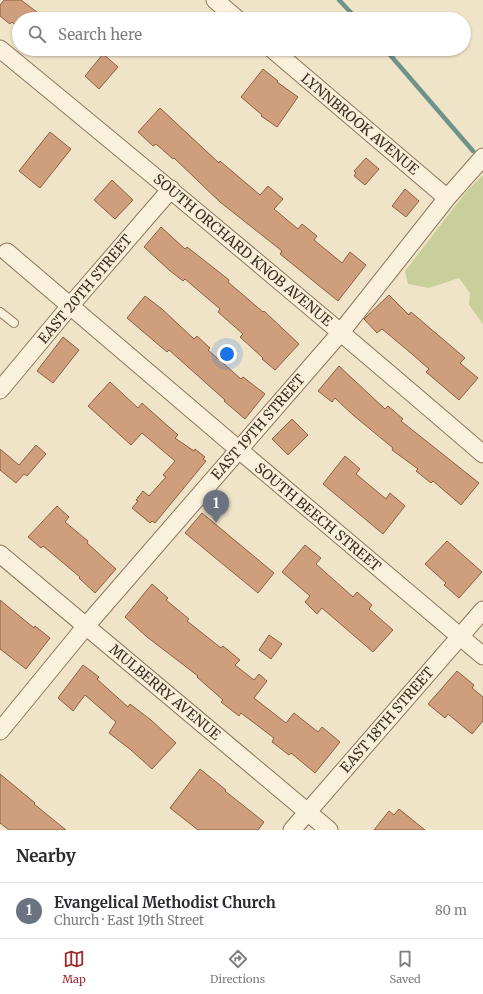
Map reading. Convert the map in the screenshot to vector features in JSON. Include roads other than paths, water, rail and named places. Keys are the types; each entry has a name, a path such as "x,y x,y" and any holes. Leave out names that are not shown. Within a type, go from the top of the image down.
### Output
{"street":[{"path":"214,0 229,12"},
{"name":"SOUTH ORCHARD KNOB AVENUE","path":"0,49 171,189 483,454"},
{"name":"LYNNBROOK AVENUE","path":"280,56 447,198"},
{"name":"EAST 19TH STREET","path":"0,731 86,626 341,332 447,198 483,157"},
{"name":"EAST 20TH STREET","path":"0,390 171,189"},
{"name":"SOUTH BEECH STREET","path":"7,252 483,656"},
{"name":"MULBERRY AVENUE","path":"0,554 329,830"},
{"name":"EAST 18TH STREET","path":"292,830 483,610"}],"lane":[{"path":"0,312 14,323"}],"waterway":[{"path":"339,0 350,12"},
{"path":"391,56 473,151"}],"place":[{"name":"Evangelical Methodist Church","path":"216,523"}]}
